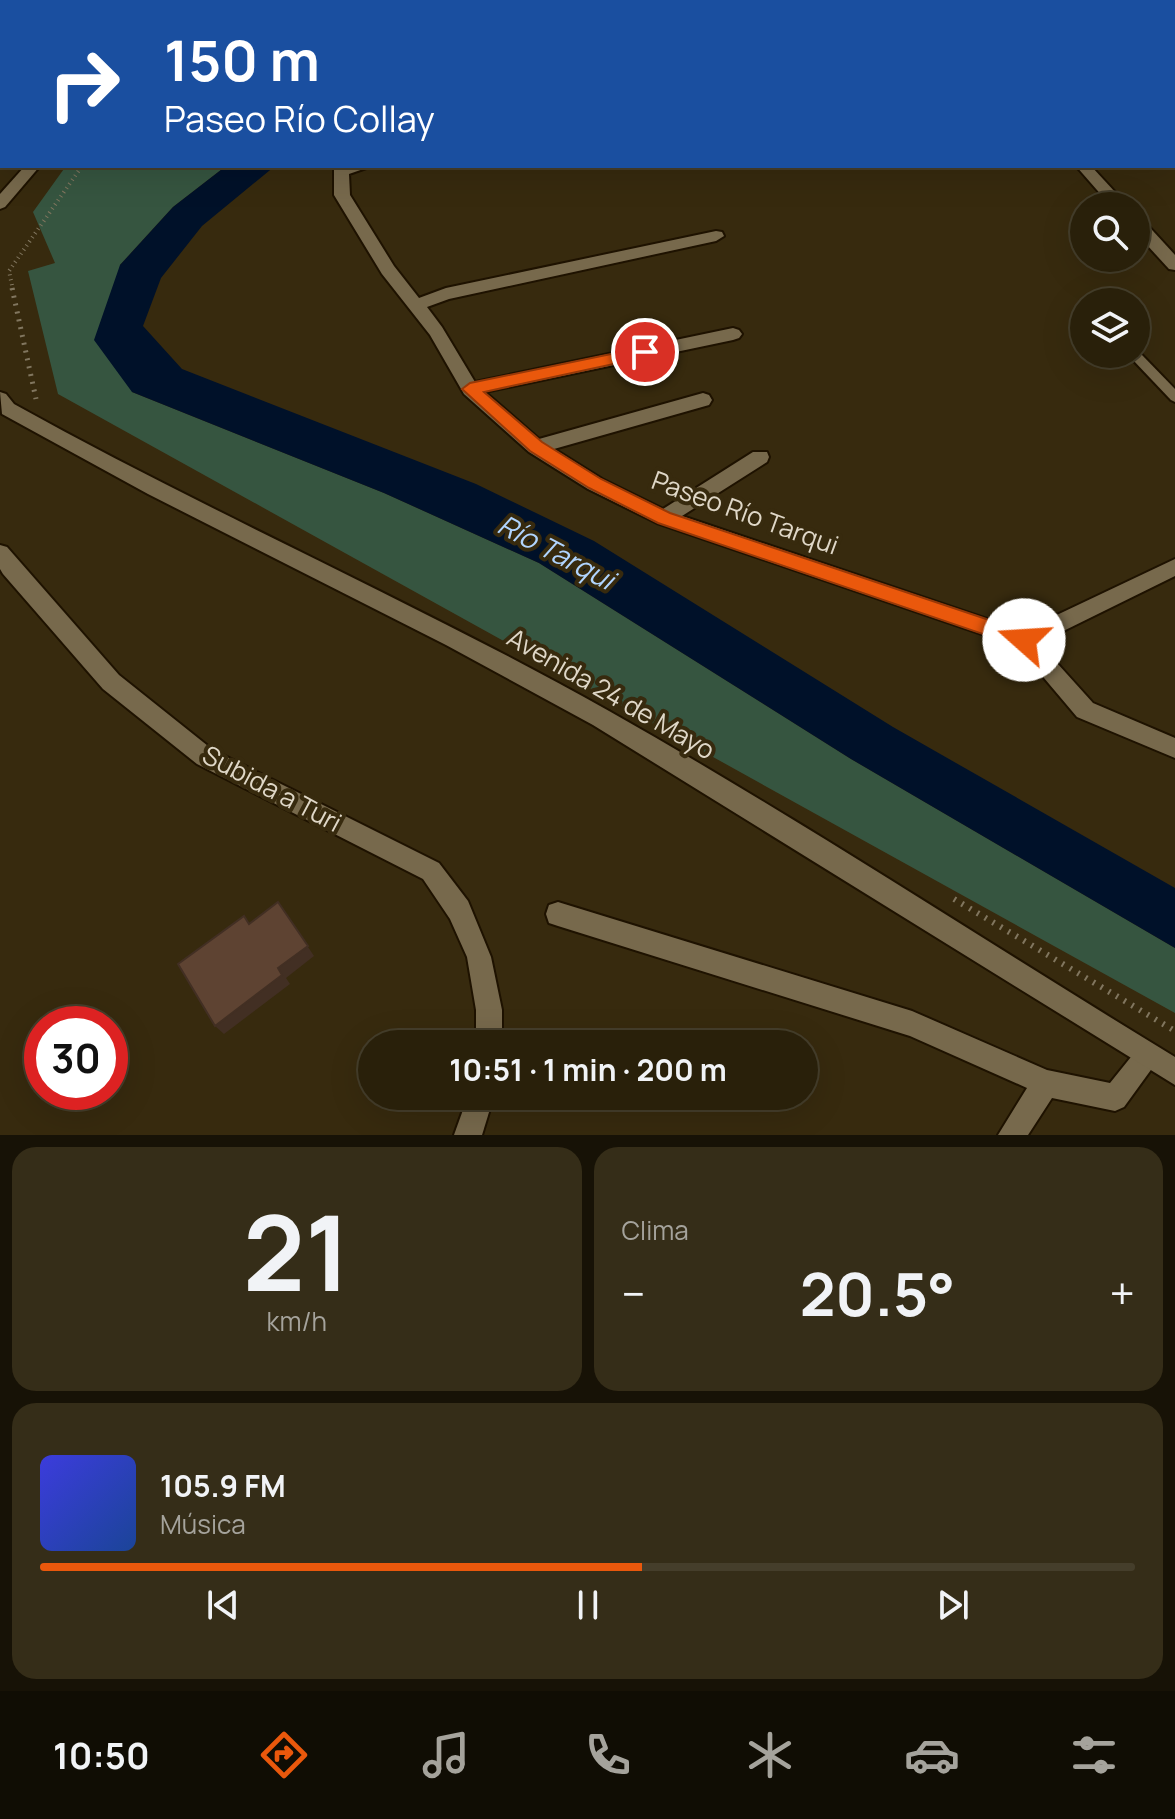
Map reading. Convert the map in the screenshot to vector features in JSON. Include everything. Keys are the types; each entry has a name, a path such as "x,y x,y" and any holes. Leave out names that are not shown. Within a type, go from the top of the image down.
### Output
{"street":[{"path":"0,204 31,168"},
{"name":"Paseo Río Tarqui","path":"341,168 342,195 388,270 436,331 470,389 536,447 595,484 664,518 1024,640"},
{"path":"1085,168 1107,192"},
{"path":"416,305 446,294 716,236"},
{"path":"1150,238 1175,265"},
{"path":"1156,245 1175,240"},
{"path":"470,389 733,334"},
{"name":"Avenida 24 de Mayo","path":"0,399 8,409 94,459 421,620 600,718 803,839 1175,1072"},
{"path":"536,447 703,400"},
{"path":"664,518 760,457"},
{"name":"Subida a Turi","path":"0,553 111,682 205,757 431,871 459,910 479,957 489,1010 489,1030"},
{"path":"1175,567 1024,640 1085,710 1175,748"},
{"path":"558,914 912,1024 1046,1083 1115,1098 1148,1056"},
{"path":"1012,1135 1046,1083"},
{"path":"468,1135 476,1110"}],"lane":[{"path":"1147,368 1175,397"}],"path":[{"path":"49,407 36,400 9,271 81,168"},
{"path":"951,897 1175,1031"}],"green space":[{"path":"65,168 223,168 173,207 120,265 132,392 384,493 539,563 851,759 1175,948 1175,1013 58,394 28,271 55,263 33,212"}],"water":[{"name":"Río Tarqui","path":"223,168 273,168 202,226 161,278 143,326 182,369 476,484 594,541 893,727 1175,888 1175,948 851,759 539,563 384,493 132,392 94,340 120,265 173,207"}],"building":[{"path":"278,902 308,946 278,968 282,975 215,1026 178,964 244,916 249,924"}],"route":[{"path":"645,352 470,389 536,447 595,484 664,518 1024,640"}]}
